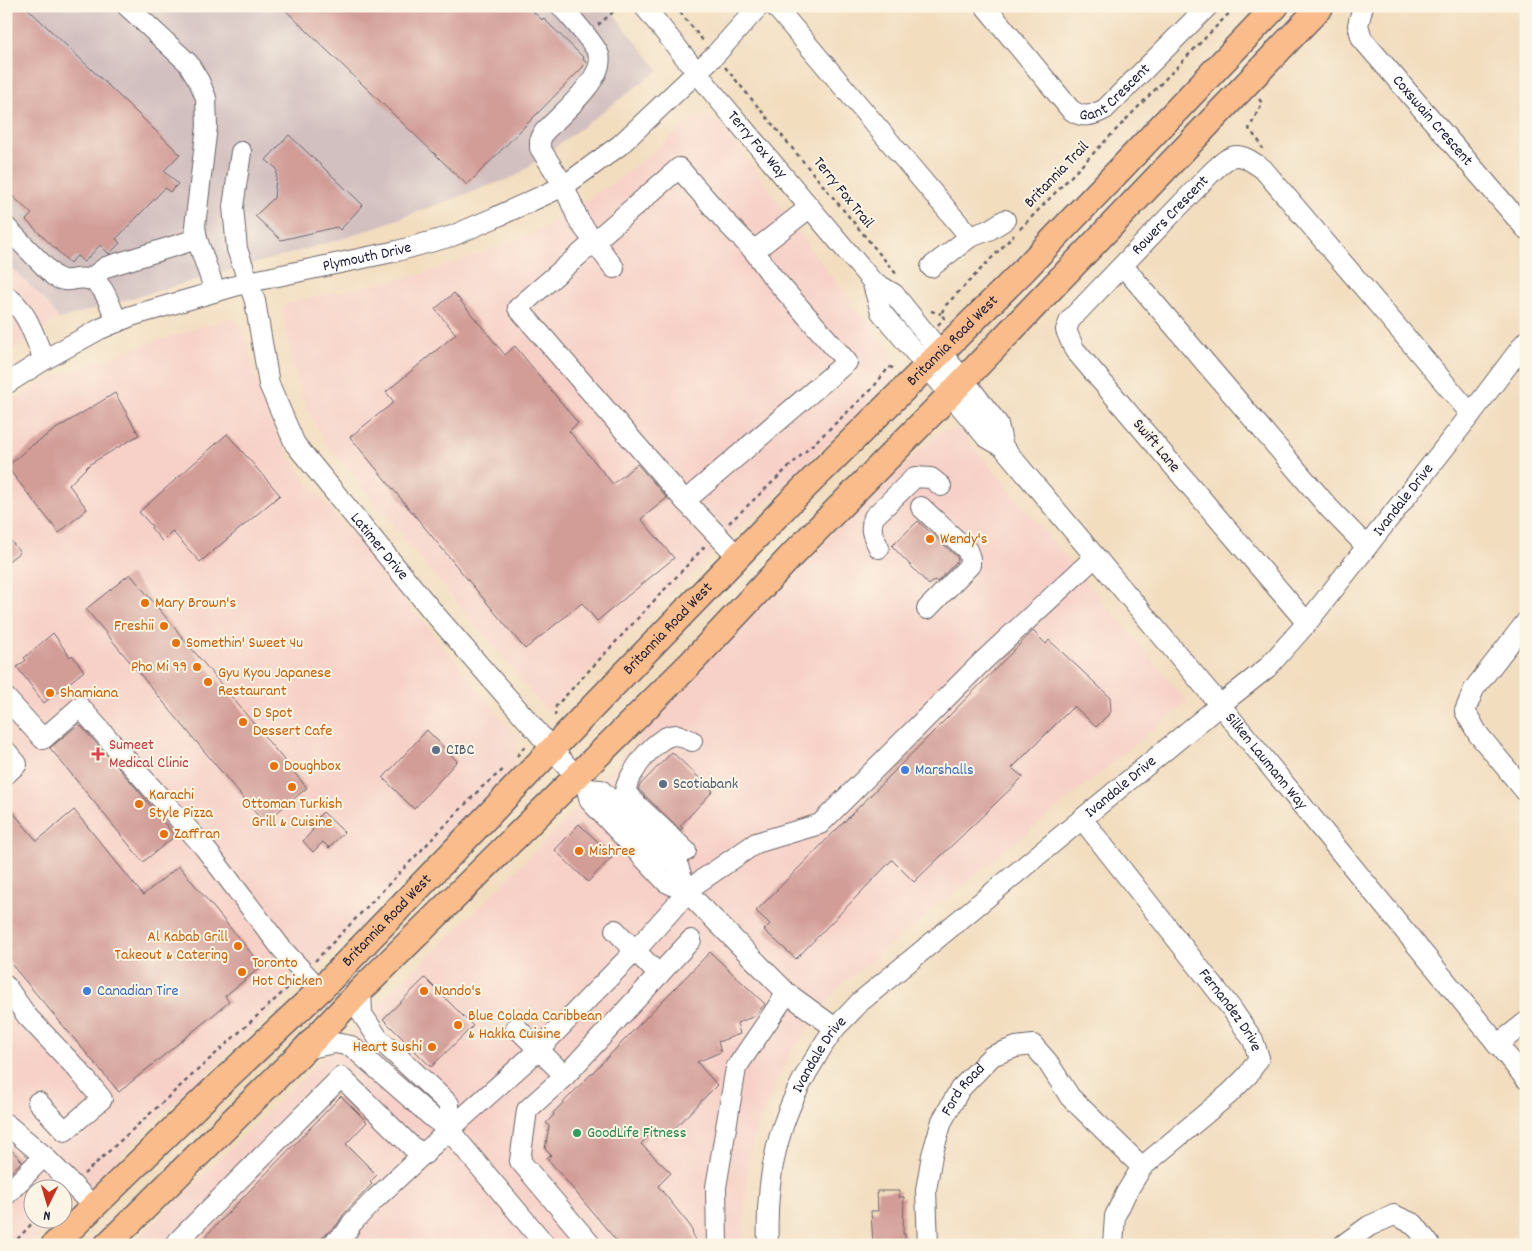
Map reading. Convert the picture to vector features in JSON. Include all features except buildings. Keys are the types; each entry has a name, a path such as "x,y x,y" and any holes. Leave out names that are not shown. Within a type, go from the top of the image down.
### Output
{"main road":[{"name":"Britannia Road West","path":"54,1245 209,1094 320,990 789,503 1124,167 1276,6"},
{"name":"Britannia Road West","path":"107,1245 305,1049 361,990 581,783 793,554 958,387 1321,6"}],"street":[{"path":"127,6 188,63 199,81 206,98 207,126 195,226 197,238 215,291"},
{"path":"561,6 595,48 599,57 599,66 595,76 585,90 544,132 540,141 540,148 564,186 579,221 614,268"},
{"name":"Terry Fox Way","path":"644,6 809,208 872,281 881,312 934,359 958,387"},
{"name":"Plymouth Drive","path":"6,384 44,360 116,322 132,316 249,282 398,251 452,236 564,186 620,145 715,55 759,6"},
{"path":"775,6 970,237"},
{"name":"Gant Crescent","path":"985,6 1070,109 1076,114 1084,116 1095,114 1105,109 1208,6"},
{"name":"Coxswain Crescent","path":"1363,6 1358,25 1362,39 1526,229"},
{"name":"Latimer Drive","path":"241,152 233,207 237,249 255,301 269,384 295,444 410,585 581,783"},
{"name":"Rowers Crescent","path":"1367,547 1329,508 1122,266 1148,237 1226,159 1241,155 1260,167 1471,414"},
{"path":"685,501 847,362 772,276 754,251 679,168 518,308 685,501 738,556"},
{"path":"754,251 809,208"},
{"path":"931,266 970,237 990,230 1006,220"},
{"path":"6,227 54,276 66,281 90,279 106,267 197,238"},
{"name":"Swift Lane","path":"1122,266 1070,320 1066,330 1074,350 1307,623"},
{"path":"90,279 102,287 116,322"},
{"path":"6,296 12,300 27,320 44,360"},
{"name":"Ivandale Drive","path":"768,1245 768,1190 778,1138 807,1071 835,1028 860,1002 1267,668 1307,623 1526,341"},
{"name":"Silken Laumann Way","path":"958,387 998,424 1003,447 1220,705 1526,1079"},
{"path":"879,548 872,533 871,526 874,517 915,477 932,478 941,486"},
{"path":"921,507 967,550 970,558 970,565 927,609"},
{"path":"331,1245 345,1234 352,1222 373,1201 538,1050 635,951 693,886 756,842 820,824 983,661 1095,557"},
{"path":"1526,622 1474,689 1465,711 1478,734 1526,792"},
{"path":"6,698 43,739 80,707 204,847 282,949 320,990"},
{"path":"646,813 678,838 633,801 626,791 627,782 634,770 662,739 676,735 692,741"},
{"path":"6,751 17,764 6,774"},
{"path":"581,783 601,790 678,866 687,892 787,993 835,1028"},
{"name":"Fernandez Drive","path":"1082,819 1231,1008 1254,1040 1259,1058 1248,1075 1229,1094 1142,1167 1115,1216 1113,1245"},
{"path":"615,930 659,975"},
{"path":"590,1245 520,1161 527,1110 565,1076 691,940"},
{"path":"6,986 27,1016 102,1099 65,1131 38,1102"},
{"path":"361,990 362,1014 378,1038 448,1104 449,1130"},
{"path":"717,1245 716,1186 736,1068 787,993"},
{"path":"1497,1045 1526,1022"},
{"path":"516,1027 565,1076"},
{"path":"305,1049 335,1043 352,1046 449,1130 543,1242"},
{"name":"Ford Road","path":"928,1245 926,1190 932,1154 942,1121 960,1089 992,1056 1016,1047 1033,1045 1047,1061 1070,1097 1142,1167"},
{"path":"174,1245 341,1077 412,1147 425,1154"},
{"path":"6,1124 44,1156 94,1206"},
{"path":"6,1195 44,1156"},
{"path":"1343,1245 1369,1226 1394,1215 1414,1224 1430,1245"}],"path":[{"path":"585,36 620,6"},
{"path":"675,6 703,40"},
{"name":"Britannia Trail","path":"941,314 945,306 1236,6"},
{"name":"Terry Fox Trail","path":"734,78 903,282"},
{"path":"1259,99 1262,102 1249,129 1262,145 1260,167"},
{"path":"926,307 932,312 941,314 944,318"},
{"path":"12,1245 28,1228"}],"shaded area":[{"path":"6,6 607,6 659,70 516,176 348,237 59,319 44,299 6,262"},
{"path":"698,115 722,123 820,261 891,352 896,371 886,388 547,712 325,442 303,400 293,364 283,310 288,303 419,275 510,243 541,229 623,176"},
{"path":"6,262 44,299 59,319 6,354"},
{"path":"231,318 243,329 269,420 296,467 510,728 518,740 515,742 517,748 515,762 509,773 335,951 165,1111 72,1203 72,1178 22,1178 22,1228 47,1228 30,1245 6,1245 6,405 46,380 153,342"},
{"path":"959,429 1187,702 840,986 789,1055 758,1125 748,1160 744,1224 745,1245 131,1245 477,910 563,823 616,765 734,624 941,431"}],"place":[{"name":"Wendy's","path":"930,539"},
{"name":"Mary Brown's","path":"145,603"},
{"name":"Freshii","path":"164,626"},
{"name":"Somethin' Sweet 4u","path":"176,643"},
{"name":"Pho Mi 99","path":"197,667"},
{"name":"Gyu Kyou Japanese Restaurant","path":"208,682"},
{"name":"Shamiana","path":"50,693"},
{"name":"D Spot Dessert Cafe","path":"243,722"},
{"name":"CIBC","path":"436,750"},
{"name":"Sumeet Medical Clinic","path":"98,754"},
{"name":"Doughbox","path":"274,766"},
{"name":"Marshalls","path":"905,770"},
{"name":"Scotiabank","path":"663,784"},
{"name":"Ottoman Turkish Grill & Cuisine","path":"292,787"},
{"name":"Karachi Style Pizza","path":"139,804"},
{"name":"Zaffran","path":"164,834"},
{"name":"Mishree","path":"579,851"},
{"name":"Al Kabab Grill Takeout & Catering","path":"238,946"},
{"name":"Toronto Hot Chicken","path":"242,972"},
{"name":"Canadian Tire","path":"87,991"},
{"name":"Nando's","path":"424,991"},
{"name":"Blue Colada Caribbean & Hakka Cuisine","path":"458,1025"},
{"name":"Heart Sushi","path":"432,1047"},
{"name":"GoodLife Fitness","path":"577,1133"}]}
